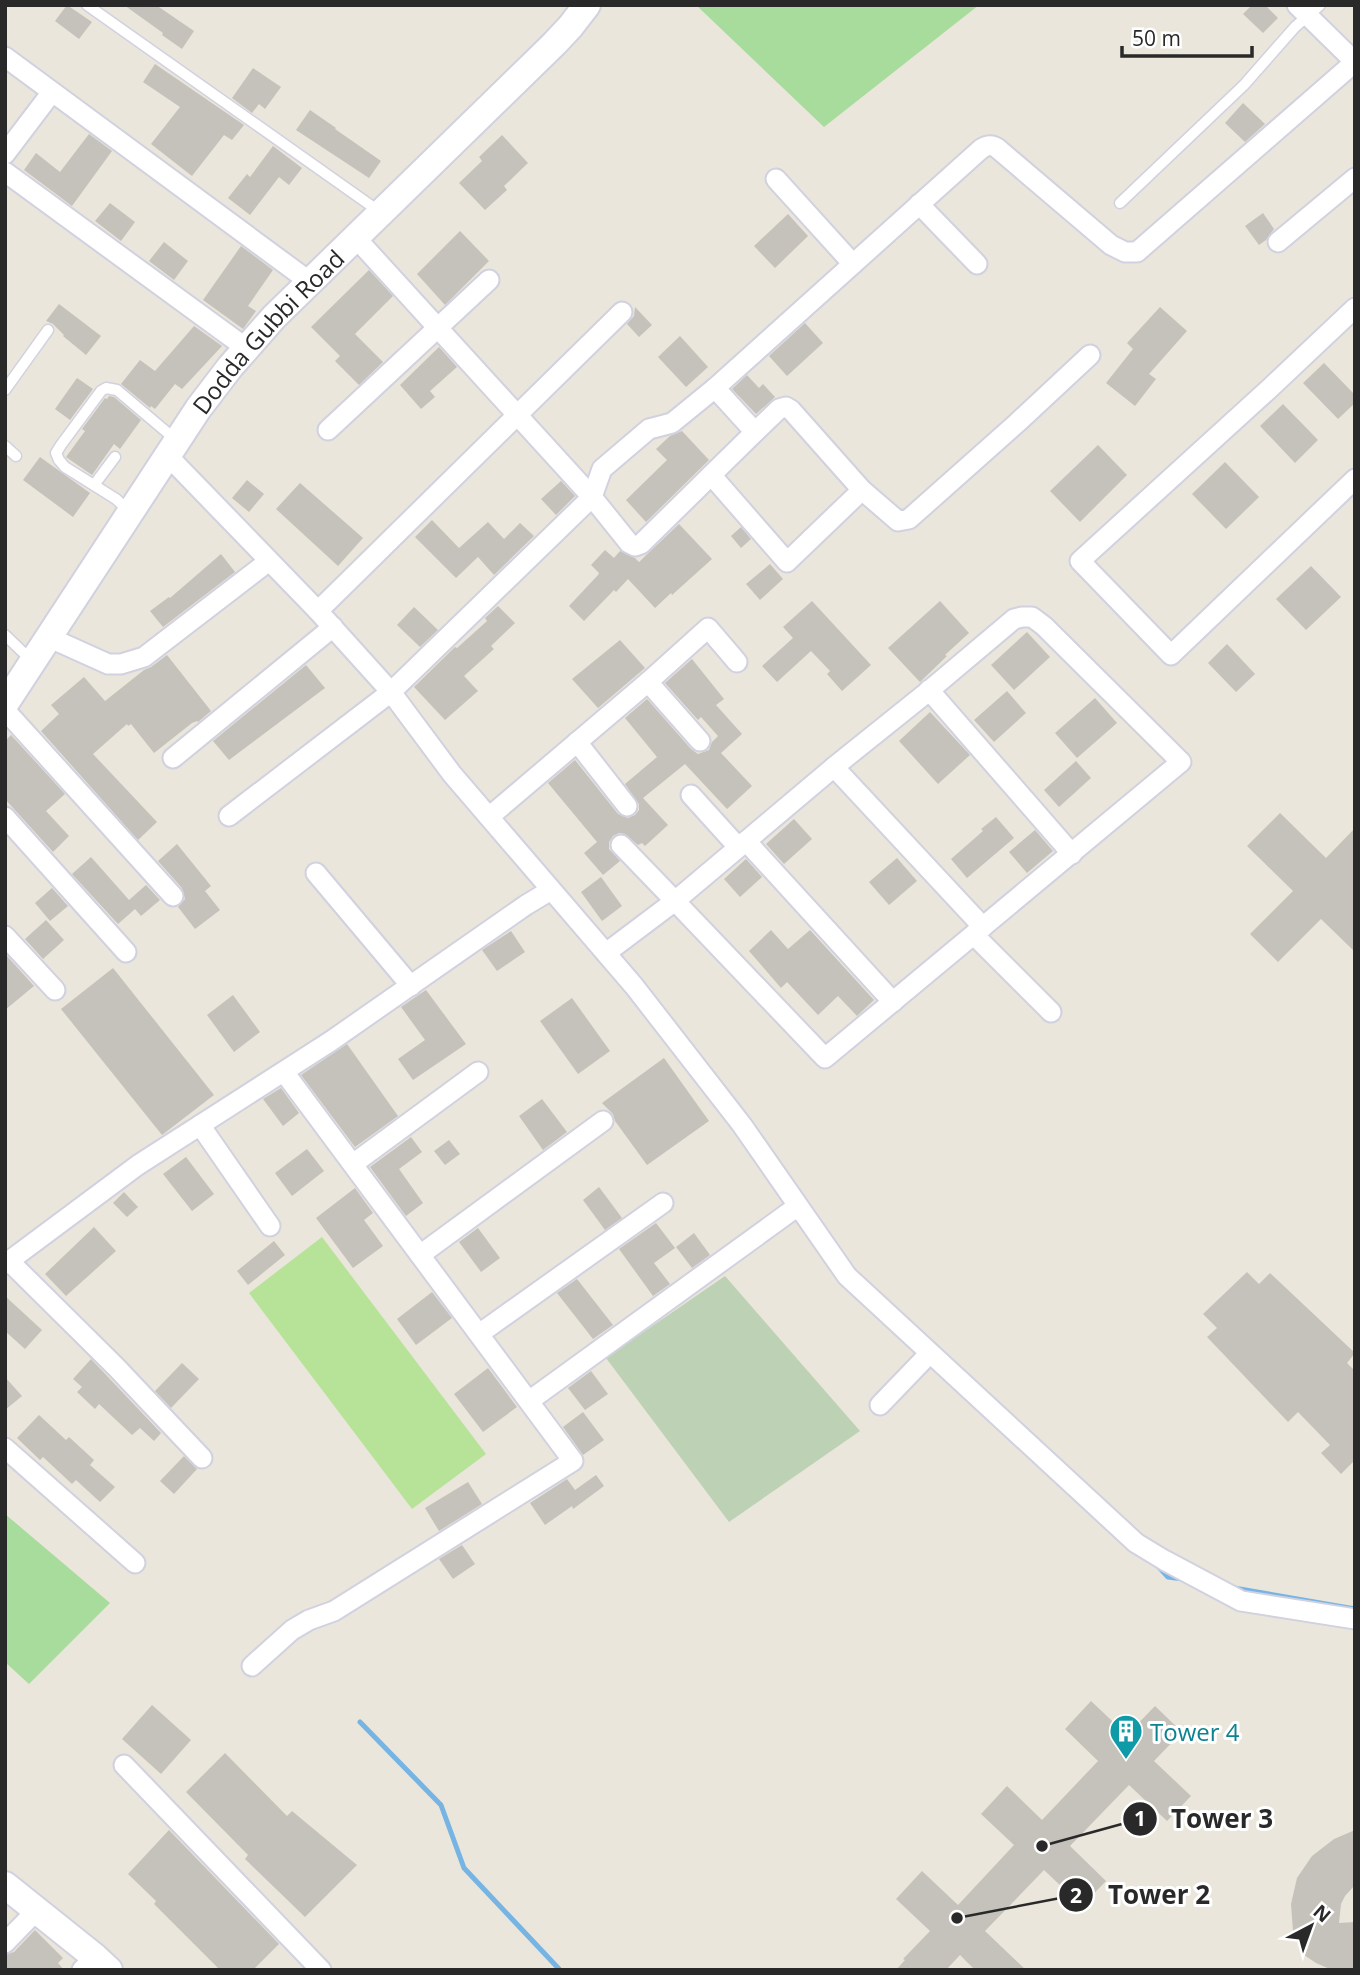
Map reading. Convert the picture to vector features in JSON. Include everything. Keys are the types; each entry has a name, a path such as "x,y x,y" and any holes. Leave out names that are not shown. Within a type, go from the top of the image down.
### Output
{"main road":[{"name":"Dodda Gubbi Road","path":"5,704 172,448 213,388 246,348 380,212 562,36 587,5"},
{"path":"5,1885 37,1910 95,1965"}],"street":[{"path":"229,816 391,692 592,497 602,468 649,429 672,423 715,388 987,145 993,145 1111,246 1125,252 1137,252 1355,62 1308,9"},
{"path":"5,57 310,282"},
{"path":"5,154 52,92"},
{"path":"5,172 246,348"},
{"path":"1278,242 1355,178"},
{"path":"776,179 853,264"},
{"path":"919,204 977,264"},
{"path":"355,237 592,497 629,543 635,546 641,544 779,409 786,407 862,490 898,521 909,519 1090,355"},
{"path":"328,430 489,280"},
{"path":"1355,308 1269,390 1080,561 1171,655 1355,479"},
{"path":"318,611 622,312"},
{"path":"715,388 755,432"},
{"path":"172,448 269,561 391,692 452,774 634,986 742,1125 847,1276 1136,1543 1241,1601 1355,1619"},
{"path":"712,476 787,562 862,490"},
{"path":"48,637 108,664 133,660 144,656 269,561"},
{"path":"606,953 675,901 834,767 1014,620 1022,617 1032,617 1044,626 1181,762 825,1058 675,901 621,845"},
{"path":"173,758 333,627"},
{"path":"489,817 708,628 737,662"},
{"path":"648,682 700,741"},
{"path":"929,691 1072,854"},
{"path":"5,710 173,896"},
{"path":"577,742 627,806"},
{"path":"834,767 1051,1012"},
{"path":"691,795 742,844 893,1002"},
{"path":"5,817 126,952"},
{"path":"316,873 411,986"},
{"path":"202,1458 116,1367 7,1263 138,1165 284,1072 551,890"},
{"path":"5,936 55,990"},
{"path":"252,1666 300,1625 334,1611 573,1461 284,1072"},
{"path":"353,1164 478,1072"},
{"path":"420,1255 603,1121"},
{"path":"200,1125 270,1226"},
{"path":"479,1334 663,1203"},
{"path":"529,1401 798,1206"},
{"path":"880,1405 930,1353"},
{"path":"5,1448 135,1563"},
{"path":"124,1765 321,1970"},
{"path":"5,1943 37,1910"}],"lane":[{"path":"87,5 380,212"},
{"path":"1120,203 1244,85 1308,9"},
{"path":"5,390 48,330"},
{"path":"130,512 116,499 65,467 56,453 101,391 106,388 117,390 172,448"},
{"path":"5,446 16,456"},
{"path":"94,485 114,457"},
{"path":"5,635 32,661"}],"green space":[{"path":"696,5 979,5 824,127"},
{"path":"322,1237 486,1454 412,1509 249,1293"},
{"path":"725,1276 860,1431 729,1522 606,1358"},
{"path":"5,1514 110,1603 29,1684 5,1662"}],"building":[{"path":"67,5 92,22 79,39 55,21"},
{"path":"124,5 156,5 194,31 182,49"},
{"path":"1252,5 1265,5 1278,18 1263,33 1243,14"},
{"path":"155,64 244,125 232,140 224,135 192,176 151,144 180,107 143,82"},
{"path":"253,68 281,87 265,109 259,104 252,113 232,98"},
{"path":"1243,103 1265,124 1245,142 1225,123"},
{"path":"310,110 381,161 369,178 296,130"},
{"path":"89,134 112,151 72,206 24,170 36,153 60,172"},
{"path":"502,135 528,163 504,186 507,190 485,210 459,183 482,161 479,157"},
{"path":"273,146 302,168 289,185 279,177 250,215 228,198 247,174 250,177"},
{"path":"110,203 135,222 121,241 95,221"},
{"path":"1263,213 1274,229 1259,245 1245,226"},
{"path":"788,214 808,236 775,268 754,246"},
{"path":"460,231 489,261 445,305 417,274"},
{"path":"164,242 188,261 174,280 149,261"},
{"path":"241,246 273,270 248,306 256,311 243,329 203,300"},
{"path":"369,270 393,296 355,334 383,362 359,385 335,361 340,356 311,327"},
{"path":"59,304 101,336 86,355 53,324 46,321"},
{"path":"635,307 652,325 639,337 627,324 634,316"},
{"path":"1160,307 1187,331 1149,374 1156,379 1135,406 1106,383 1133,349 1127,343"},
{"path":"805,323 823,343 787,376 769,356"},
{"path":"194,326 222,346 182,389 175,384 155,409 151,406 150,408 121,384 140,360 155,371"},
{"path":"680,336 708,367 686,387 658,357"},
{"path":"439,347 457,367 430,391 435,397 421,409 400,385"},
{"path":"1324,363 1355,395 1355,403 1338,419 1303,383"},
{"path":"747,375 759,388 763,384 775,397 756,414 732,389"},
{"path":"77,378 93,389 70,420 55,409"},
{"path":"109,396 114,397 141,420 120,449 114,444 92,475 66,457 85,431 82,429"},
{"path":"1283,404 1318,440 1295,463 1260,426"},
{"path":"682,431 709,460 646,522 626,500 667,460 656,449 670,436"},
{"path":"1098,445 1127,475 1080,522 1050,491"},
{"path":"40,457 90,493 73,517 23,480"},
{"path":"1225,462 1259,497 1226,529 1192,494"},
{"path":"247,480 264,494 249,512 232,498"},
{"path":"561,481 575,496 556,515 541,499"},
{"path":"300,483 363,538 338,566 276,509"},
{"path":"432,520 459,548 488,522 504,539 520,523 534,536 494,575 478,557 456,578 415,537"},
{"path":"679,524 712,559 655,608 628,579 584,621 569,606 598,575 591,565 605,550 614,558 620,551 639,562"},
{"path":"741,527 751,539 741,548 731,536"},
{"path":"221,554 235,572 163,627 150,611 170,598"},
{"path":"770,564 783,579 760,600 746,584"},
{"path":"1311,566 1341,597 1306,630 1276,599"},
{"path":"812,601 871,665 842,691 827,674 830,671 811,651 777,682 762,666 793,638 783,627"},
{"path":"940,601 969,633 920,682 888,648"},
{"path":"498,606 515,623 491,646 494,649 464,676 478,691 445,720 414,687 455,647 487,621 485,618"},
{"path":"414,607 438,630 420,647 397,625"},
{"path":"1027,632 1050,657 1014,690 991,665"},
{"path":"620,640 645,668 598,708 572,679"},
{"path":"1227,644 1255,674 1236,692 1208,663"},
{"path":"167,655 211,711 154,753 131,724 127,724 93,754 157,822 138,840 41,731 59,714 51,705 84,677 105,701"},
{"path":"692,659 724,699 716,705 742,734 721,753 752,786 727,809 685,764 643,798 668,825 645,846 642,843 638,845 625,834 613,836 609,849 620,861 603,875 584,853 597,842 548,783 575,760 618,814 628,818 635,815 639,804 625,784 657,757 625,718 647,699 698,754 709,750 718,736 701,717 698,720 665,683"},
{"path":"306,665 325,688 229,760 213,741"},
{"path":"1007,691 1026,713 994,742 974,720"},
{"path":"1095,698 1117,723 1077,758 1055,733"},
{"path":"930,712 970,755 938,784 899,741"},
{"path":"11,735 65,794 46,811 69,836 53,852 5,799 5,741"},
{"path":"1076,761 1091,778 1059,807 1044,790"},
{"path":"1280,813 1326,858 1355,828 1355,952 1321,919 1278,962 1250,934 1293,891 1247,846"},
{"path":"996,817 1014,838 967,878 951,859"},
{"path":"794,819 812,839 784,864 766,844"},
{"path":"1035,830 1053,851 1027,873 1009,852"},
{"path":"177,844 211,886 205,891 220,910 195,929 178,907 185,899 182,888 158,861"},
{"path":"91,857 129,900 146,885 160,900 141,916 135,909 118,924 72,874"},
{"path":"897,858 917,881 889,905 869,882"},
{"path":"746,859 762,877 740,897 724,879"},
{"path":"601,877 622,906 602,921 581,892"},
{"path":"52,888 68,906 50,921 35,903"},
{"path":"46,920 64,940 43,959 25,939"},
{"path":"771,930 788,949 810,930 874,1000 857,1016 838,996 818,1015 787,982 781,988 749,951"},
{"path":"511,931 525,952 497,971 482,950"},
{"path":"7,956 34,986 5,1010 5,957"},
{"path":"113,968 214,1095 162,1135 61,1009"},
{"path":"426,990 466,1044 413,1080 398,1059 425,1040 401,1007"},
{"path":"233,995 260,1032 234,1052 207,1015"},
{"path":"572,998 610,1051 578,1074 540,1021"},
{"path":"347,1044 398,1116 355,1147 301,1075"},
{"path":"664,1058 709,1121 647,1165 615,1121 613,1114 602,1103"},
{"path":"281,1088 299,1113 283,1126 263,1099"},
{"path":"542,1099 567,1132 543,1150 519,1116"},
{"path":"411,1137 422,1152 399,1169 423,1203 406,1216 370,1167"},
{"path":"449,1140 460,1154 445,1165 434,1151"},
{"path":"307,1149 324,1171 292,1196 275,1173"},
{"path":"186,1157 214,1194 192,1211 163,1174"},
{"path":"599,1187 622,1218 605,1230 583,1200"},
{"path":"355,1188 373,1213 364,1220 383,1246 353,1268 316,1218"},
{"path":"124,1192 138,1207 127,1217 113,1203"},
{"path":"656,1223 675,1248 654,1263 670,1284 653,1296 619,1249"},
{"path":"94,1227 116,1251 66,1296 45,1274"},
{"path":"478,1228 500,1258 481,1272 459,1242"},
{"path":"694,1233 710,1255 692,1268 676,1247"},
{"path":"274,1241 285,1255 248,1285 237,1271"},
{"path":"1247,1272 1259,1284 1270,1273 1355,1353 1347,1363 1355,1371 1355,1460 1341,1474 1321,1453 1330,1445 1298,1412 1288,1422 1207,1337 1217,1328 1203,1314"},
{"path":"577,1279 613,1325 593,1339 557,1293"},
{"path":"432,1292 452,1318 416,1345 397,1319"},
{"path":"5,1296 42,1330 25,1349 5,1331"},
{"path":"91,1359 161,1433 154,1441 140,1428 132,1435 99,1404 95,1409 77,1392 82,1387 73,1379"},
{"path":"182,1363 199,1379 171,1408 155,1391"},
{"path":"488,1368 517,1407 483,1432 454,1394"},
{"path":"591,1371 608,1394 585,1410 568,1388"},
{"path":"5,1377 22,1396 5,1410"},
{"path":"583,1412 604,1440 583,1455 563,1427"},
{"path":"39,1415 66,1440 69,1437 94,1460 90,1465 115,1487 100,1502 76,1480 72,1484 43,1457 40,1460 17,1438"},
{"path":"184,1456 197,1469 174,1494 160,1481"},
{"path":"596,1475 604,1486 545,1525 530,1503 567,1479 575,1490"},
{"path":"468,1482 482,1504 439,1531 425,1508"},
{"path":"462,1545 475,1564 453,1579 439,1559"},
{"path":"1091,1701 1127,1735 1155,1706 1182,1732 1154,1761 1191,1796 1167,1821 1129,1785 1070,1846 1106,1881 1082,1906 1044,1870 985,1931 1026,1970 975,1970 960,1955 946,1970 896,1970 930,1931 896,1899 922,1871 958,1905 1014,1845 981,1814 1007,1786 1042,1820 1098,1761 1065,1729"},
{"path":"152,1705 191,1740 161,1774 122,1739"},
{"path":"225,1753 287,1816 292,1811 357,1865 305,1917 245,1859 248,1855 186,1792"},
{"path":"169,1830 279,1944 253,1970 220,1970 128,1874"},
{"path":"1355,1830 1355,1885 1341,1904 1339,1923 1355,1922 1355,1970 1332,1970 1304,1955 1293,1931 1291,1904 1297,1878 1312,1856 1334,1839"},
{"path":"35,1930 63,1958 58,1963 64,1970 5,1970 5,1955 14,1952"}],"waterway":[{"path":"1156,1564 1168,1577 1183,1579"},
{"path":"1234,1588 1355,1609"},
{"path":"360,1722 441,1805 464,1868 560,1970"}],"place":[{"name":"Tower 4","path":"1126,1761"},
{"name":"Tower 3","path":"1042,1846"},
{"name":"Tower 2","path":"957,1918"}]}
